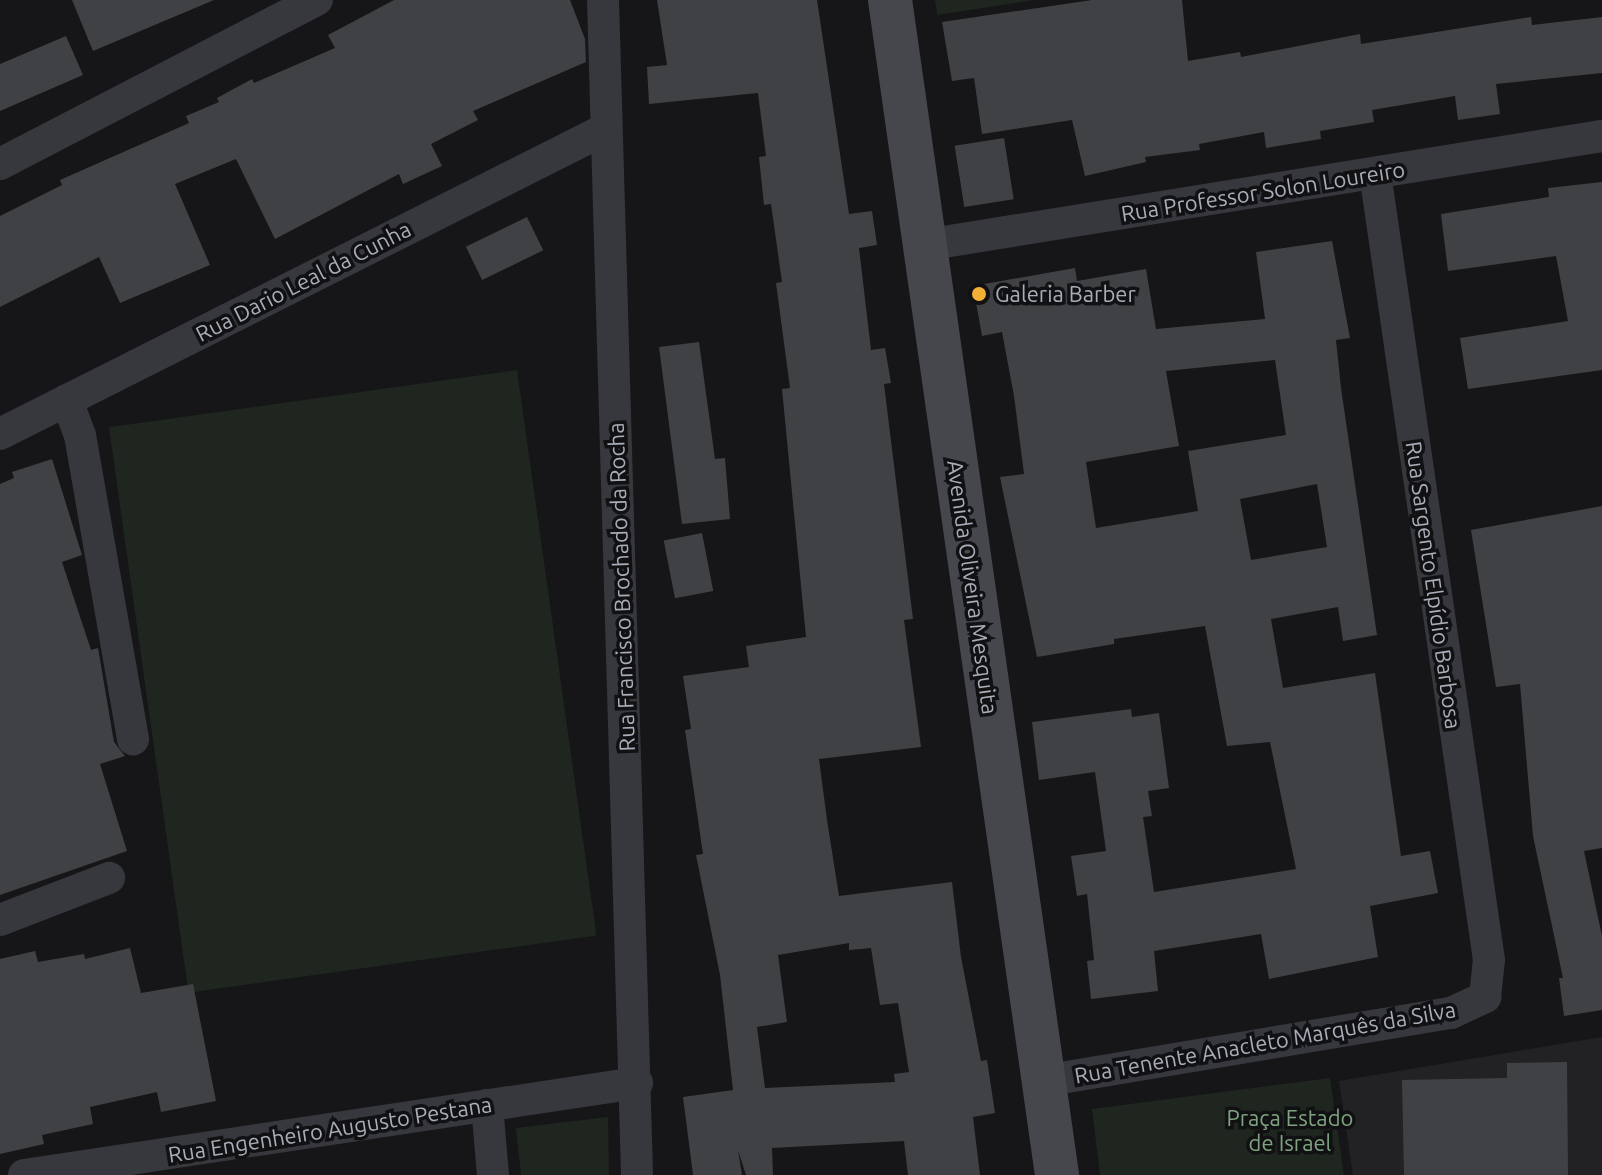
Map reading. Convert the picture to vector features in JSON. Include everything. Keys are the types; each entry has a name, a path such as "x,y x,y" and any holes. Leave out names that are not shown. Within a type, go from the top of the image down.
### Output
{"street":[{"path":"0,164 317,0"},
{"name":"Rua Francisco Brochado da Rocha","path":"603,0 637,1083 637,1175"},
{"name":"Avenida Oliveira Mesquita","path":"890,0 1057,1175"},
{"name":"Rua Dario Leal da Cunha","path":"0,434 606,129"},
{"name":"Rua Professor Solon Loureiro","path":"925,245 1602,136"},
{"name":"Rua Sargento Elpídio Barbosa","path":"1375,173 1489,960 1485,997"},
{"path":"67,400 80,435 133,739"},
{"path":"0,920 109,878"},
{"name":"Rua Tenente Anacleto Marquês da Silva","path":"1043,1081 1451,1013 1485,997"},
{"name":"Rua Engenheiro Augusto Pestana","path":"24,1175 78,1171 637,1083"},
{"path":"487,1105 493,1175"}],"shaded area":[{"path":"1602,1037 1602,1175 1353,1175 1339,1081"}],"green space":[{"path":"935,0 1034,0 937,15"},
{"path":"517,370 596,935 188,993 109,427"},
{"name":"Praça Estado de Israel","path":"1330,1078 1344,1175 1100,1175 1092,1109"},
{"path":"608,1117 609,1175 521,1175 516,1128"}],"building":[{"path":"72,0 214,0 93,51"},
{"path":"394,0 570,0 585,39 586,62 473,111 478,120 431,144 442,166 403,184 399,174 275,239 236,159 175,184 210,265 120,303 99,257 0,307 0,216 62,185 60,180 189,123 186,116 219,102 217,98 252,79 254,83 335,48 328,35"},
{"path":"657,0 817,0 849,214 872,211 877,245 859,248 871,350 885,348 891,383 884,384 913,619 904,620 921,747 819,759 827,820 839,896 952,882 961,957 981,1061 987,1060 995,1113 973,1117 980,1175 908,1175 904,1141 772,1148 773,1175 746,1175 738,1150 742,1175 693,1175 683,1097 733,1090 720,975 696,855 703,854 685,730 691,729 683,676 749,667 746,646 806,637 782,389 790,388 776,283 782,282 771,204 764,205 759,157 766,156 758,93 649,104 647,67 667,65","holes":["849,943 849,950 871,948 880,1005 898,1003 909,1072 894,1074 895,1082 765,1088 757,1027 787,1022 778,955"]},
{"path":"1092,0 1182,0 1188,61 1240,52 1241,57 1360,34 1361,44 1531,17 1532,25 1602,17 1602,73 1496,84 1500,114 1458,120 1455,96 1372,110 1374,122 1320,131 1321,139 1266,148 1264,132 1199,144 1200,150 1145,157 1146,162 1085,176 1072,120 982,134 974,78 952,81 942,22"},
{"path":"66,36 83,75 0,111 0,64"},
{"path":"1004,138 1014,199 964,207 955,146"},
{"path":"1602,182 1602,370 1468,389 1460,338 1568,321 1556,256 1448,271 1441,214 1549,197 1548,188"},
{"path":"527,217 543,250 482,280 466,247"},
{"path":"1332,241 1350,338 1336,340 1341,388 1377,635 1343,641 1338,607 1271,619 1283,688 1375,673 1401,856 1430,851 1438,893 1370,906 1378,957 1269,979 1261,934 1154,951 1158,991 1091,999 1087,961 1094,960 1087,894 1077,896 1071,856 1106,851 1095,772 1039,780 1032,722 1131,709 1132,717 1159,713 1169,788 1148,791 1152,816 1143,817 1154,892 1296,869 1270,742 1227,746 1205,626 1114,639 1114,644 1037,657 1000,477 1024,474 1014,396 1002,332 982,336 973,286 1075,268 1077,281 1146,269 1156,329 1265,319 1256,252","holes":["1275,360 1286,435 1188,451 1198,511 1096,528 1086,462 1179,446 1166,371","1317,484 1327,547 1251,560 1240,499"]},
{"path":"699,342 715,459 725,458 730,519 682,524 659,347"},
{"path":"52,459 82,555 62,562 91,650 98,648 114,742 125,756 100,764 127,851 0,895 0,484 14,478 12,472"},
{"path":"1602,506 1602,848 1584,851 1602,936 1602,1010 1564,1016 1559,978 1563,978 1533,836 1520,684 1496,687 1471,530"},
{"path":"702,533 713,591 675,598 664,540"},
{"path":"130,948 141,993 193,984 216,1101 161,1112 157,1092 90,1107 93,1124 42,1135 44,1144 0,1154 0,959 35,951 38,962 84,954 85,959"},
{"path":"1567,1062 1568,1175 1404,1175 1402,1080 1507,1078 1507,1063"}],"place":[{"name":"Galeria Barber","path":"979,294"}]}
